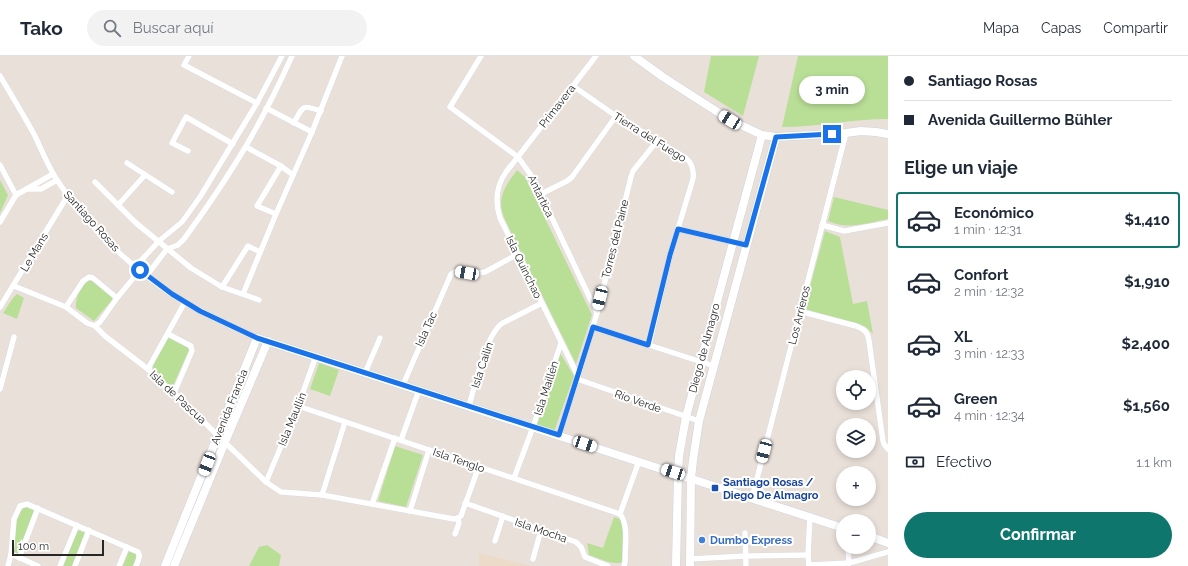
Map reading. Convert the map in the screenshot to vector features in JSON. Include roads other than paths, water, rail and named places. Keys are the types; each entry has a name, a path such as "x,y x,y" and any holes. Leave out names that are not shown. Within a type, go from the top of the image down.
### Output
{"main road":[{"path":"634,56 663,77 730,120 762,135 776,137 869,131 888,134"},
{"name":"Diego de Almagro","path":"676,566 679,456 686,418 762,135"},
{"name":"Diego de Almagro","path":"690,563 691,478 699,421 776,137"},
{"name":"Santiago Rosas","path":"257,338 366,372 836,525"},
{"name":"Avenida Francia","path":"174,566 180,541 202,486 218,436 257,338"},
{"name":"Avenida Francia","path":"202,486 225,442 268,341"},
{"path":"876,539 888,543"},
{"name":"Avenida Francia","path":"165,566 180,541"}],"street":[{"path":"189,56 184,65 257,103"},
{"path":"95,326 100,322 159,241 182,222 200,197 257,103 282,56"},
{"path":"147,275 167,249 178,245 184,239 216,194 246,147 292,56"},
{"path":"243,294 292,175 321,111 342,56"},
{"name":"Antartica","path":"482,56 450,107 518,157 531,174 597,313"},
{"name":"Primavera","path":"518,157 596,56"},
{"name":"Santiago Rosas","path":"0,76 35,137 53,174 68,196 103,237 138,269 185,302 216,319 257,338"},
{"name":"Tierra del Fuego","path":"573,86 616,116 686,158 691,163 693,169 693,179 670,255 648,345"},
{"path":"294,123 304,107 321,111"},
{"path":"266,108 312,132"},
{"path":"541,194 572,177 616,116"},
{"path":"188,151 172,143 186,117 233,144"},
{"name":"Los Arrieros","path":"752,498 846,133"},
{"name":"Torres del Paine","path":"559,435 597,313 631,176 657,141"},
{"path":"246,147 281,166 292,175"},
{"name":"Isla Quinchao","path":"518,157 501,181 498,189 497,207 500,218 577,378"},
{"path":"127,163 172,192"},
{"path":"0,165 16,195"},
{"path":"276,214 257,206 281,166"},
{"path":"1,219 16,195 53,174"},
{"path":"118,205 145,175"},
{"path":"27,189 41,189 57,180"},
{"path":"95,182 136,223 191,268 222,287 259,300"},
{"name":"Le Mans","path":"0,307 68,196"},
{"path":"822,225 844,231 888,223"},
{"path":"678,229 746,245"},
{"path":"222,287 248,246 260,252"},
{"name":"Isla Tac","path":"403,385 450,274 456,271 472,274 485,272 518,254"},
{"path":"66,307 83,281 89,277 93,278 117,298"},
{"name":"Isla de Pascua","path":"14,286 66,307 87,323 95,326 105,336 150,370 153,375 174,393 266,482 281,492 322,495 454,519 458,518"},
{"path":"150,370 150,365 185,302"},
{"name":"Isla Cailin","path":"468,406 487,347 496,329 501,324 542,303"},
{"path":"799,311 856,326 867,332 883,441 888,449"},
{"path":"593,327 700,363 714,366"},
{"path":"168,334 191,346 192,351 174,393"},
{"path":"0,389 2,373 14,337"},
{"path":"366,372 380,338"},
{"name":"Isla Maillén","path":"514,478 561,343"},
{"name":"Isla Maullín","path":"266,482 298,406 316,356"},
{"name":"Río Verde","path":"577,378 686,418 699,421"},
{"path":"372,504 419,390"},
{"name":"Isla Tenglo","path":"298,406 620,514"},
{"path":"322,495 345,422"},
{"path":"410,511 429,450"},
{"path":"624,566 626,526 624,519 620,514 639,461"},
{"path":"455,534 459,523 458,518 461,516 479,466"},
{"path":"8,566 14,519 20,506 27,504 138,552 140,554 136,566"},
{"name":"Isla Mocha","path":"465,504 578,543 586,557 608,566"},
{"path":"19,558 38,508"},
{"path":"494,541 502,516"},
{"path":"810,516 808,555 809,566 849,563 888,552"},
{"path":"60,566 77,525"},
{"path":"75,566 89,530"},
{"path":"533,559 541,530"},
{"path":"745,532 746,566"},
{"path":"119,566 127,547"},
{"path":"10,554 38,566"},
{"path":"848,554 849,563"},
{"path":"690,563 746,556 808,555"}],"place":[{"name":"Santiago Rosas / Diego De Almagro","path":"715,488"},
{"name":"Dumbo Express","path":"702,540"}]}
